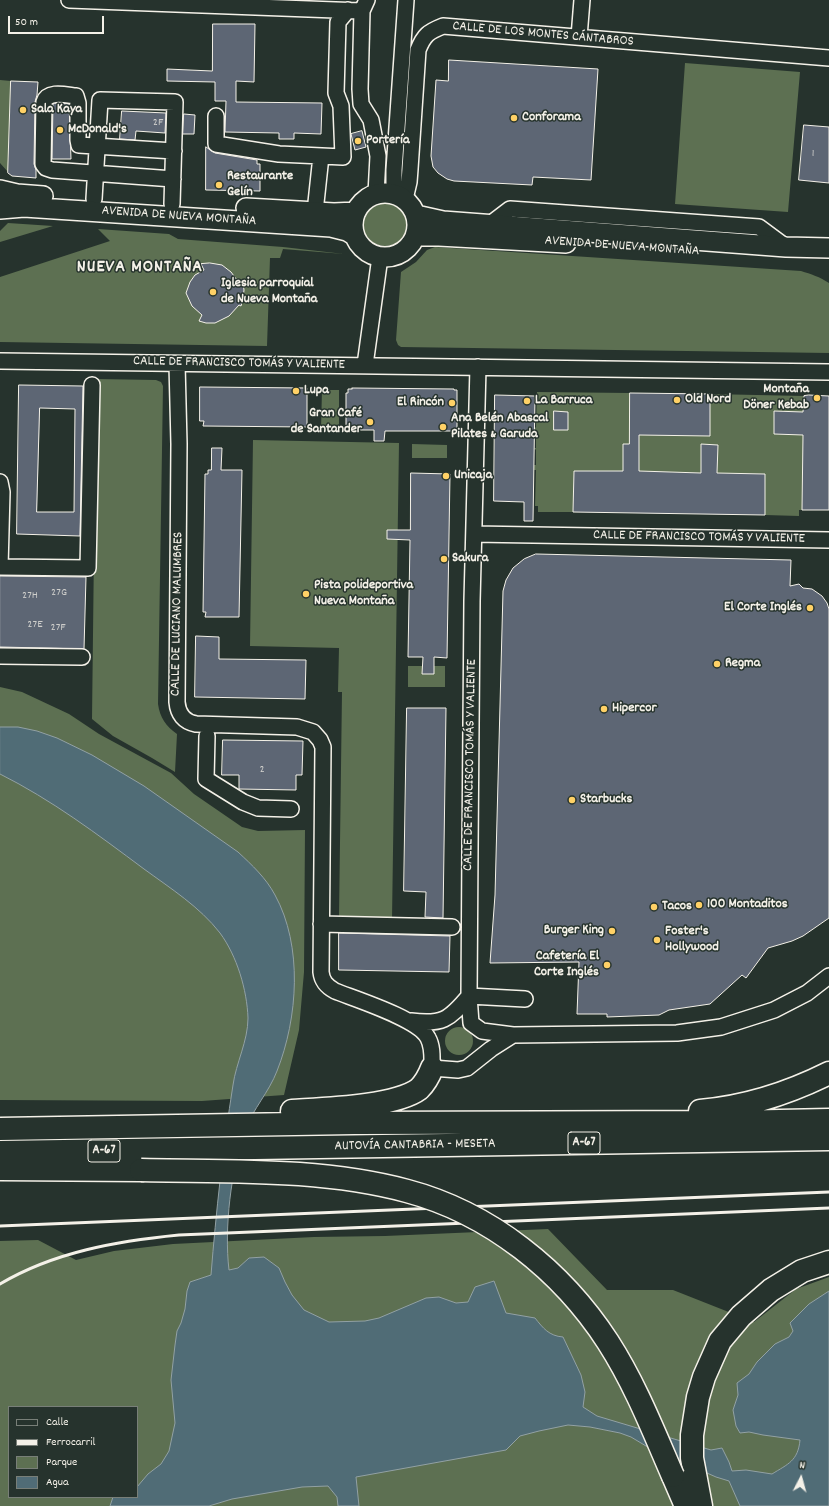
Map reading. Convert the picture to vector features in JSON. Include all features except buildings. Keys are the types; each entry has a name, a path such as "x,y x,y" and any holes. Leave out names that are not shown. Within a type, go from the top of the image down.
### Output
{"highway":[{"path":"262,1119 394,1099 412,1093 419,1088 428,1077 432,1068"},
{"path":"458,1122 638,1115 728,1107 777,1096 829,1073"},
{"name":"A-67","path":"0,1128 262,1119"},
{"name":"AUTOVÍA CANTABRIA - MESETA","path":"262,1119 458,1122 707,1122 829,1120"},
{"name":"AUTOVÍA CANTABRIA - MESETA","path":"0,1152 829,1139"},
{"path":"0,1169 264,1173 350,1180 387,1186 426,1197 450,1206 487,1225 520,1248 550,1272 590,1316 615,1353 636,1392 686,1506"},
{"path":"701,1506 692,1458 692,1435 698,1397 704,1377 720,1341 741,1316 771,1290 802,1271 829,1262"}],"main road":[{"name":"AVENIDA DE NUEVA MONTAÑA","path":"0,190 24,195 334,213 356,212"},
{"path":"384,193 400,196 416,215 418,225 416,236 406,249 397,254 380,257 364,249 355,236 354,224 356,212 367,198 376,194 384,193"},
{"name":"AVENIDA DE NUEVA MONTAÑA","path":"0,209 24,207 331,227 347,231 355,236"},
{"name":"AVENIDA DE NUEVA MONTAÑA","path":"416,215 443,221 489,225 786,247 829,248"},
{"name":"AVENIDA DE NUEVA MONTAÑA","path":"416,236 779,256 829,261"}],"street":[{"path":"69,0 359,7"},
{"path":"400,196 394,170 406,0"},
{"path":"579,37 582,0"},
{"path":"216,116 216,144 279,154 343,158 341,106 336,93 338,22 359,7"},
{"path":"359,7 361,104 371,120 378,156 376,194"},
{"name":"CALLE DE LOS MONTES CÁNTABROS","path":"400,196 410,176 418,50 423,39 432,31 443,26 829,58"},
{"path":"173,179 52,170 46,168 43,164 45,98 50,94 76,96 78,103 79,145 174,151"},
{"path":"94,199 100,100 175,102 172,204"},
{"path":"315,212 321,156"},
{"path":"365,365 380,257"},
{"name":"CALLE DE FRANCISCO TOMÁS Y VALIENTE","path":"0,361 829,372"},
{"name":"CALLE DE LUCIANO MALUMBRES","path":"178,364 178,710 182,717 191,723 201,725 297,727 313,732 320,740 323,747 320,972 325,984 335,991 408,1020 427,1023 442,1020 455,1013 469,996"},
{"name":"CALLE DE FRANCISCO TOMÁS Y VALIENTE","path":"478,367 474,534 469,996 472,1023 476,1027 482,1031 513,1035"},
{"path":"0,482 2,492 0,567 88,568 92,385"},
{"name":"CALLE DE FRANCISCO TOMÁS Y VALIENTE","path":"474,534 829,540"},
{"path":"0,656 82,657"},
{"path":"207,736 206,779 243,802 258,808 291,809"},
{"path":"321,924 452,927"},
{"path":"432,1068 458,1070 467,1068 491,1049 513,1035 677,1033 721,1027 774,1010 807,992 829,976"},
{"path":"469,996 525,998"},
{"name":"CALLE DE LUCIANO MALUMBRES","path":"408,1020 424,1032 428,1038 431,1047 432,1068"}],"green space":[{"path":"685,63 800,72 788,212 675,204"},
{"path":"0,80 11,81 8,172 0,163"},
{"path":"380,200 390,200 398,204 404,210 408,218 408,228 404,236 398,242 390,246 380,246 372,242 366,236 362,228 362,218 366,210 372,204"},
{"path":"8,223 53,226 0,242 0,231"},
{"path":"98,229 169,234 178,239 283,247 344,254 283,249 280,258 270,258 267,346 0,342 0,277 110,241"},
{"path":"435,247 801,271 829,283 829,353 401,347 398,345 396,340 401,272 416,262 427,250"},
{"path":"96,379 156,380 161,382 163,386 158,704 164,721 177,734 175,772 113,736 92,719"},
{"path":"322,390 339,390 339,429 321,429"},
{"path":"537,392 630,393 710,436 710,394 804,396 802,510 799,510 799,516 765,515 765,474 574,471 573,512 538,512 538,506 535,506 536,470 534,470 534,465 536,465 536,450 534,448 536,448 536,433 534,433 536,427"},
{"path":"253,440 399,443 392,919 339,917 342,692 338,692 339,648 250,646"},
{"path":"412,444 447,445 447,458 412,458"},
{"path":"408,666 445,666 445,687 408,687"},
{"path":"0,687 22,692 69,714 99,734 171,773 194,794 242,827 258,831 305,830 304,972 299,1030 284,1095 202,1101 0,1100"},
{"path":"459,1027 465,1028 469,1031 472,1035 472,1047 469,1051 465,1054 459,1055 453,1054 449,1051 446,1047 445,1041 446,1035 449,1031 453,1028"},
{"path":"548,1229 607,1290 673,1290 754,1322 796,1289 829,1277 829,1506 0,1506 0,1241 38,1240 76,1260 114,1251 173,1244 314,1237 385,1236"}],"water":[{"path":"0,727 18,727 37,731 57,738 92,755 144,786 238,852 263,877 275,895 284,915 290,937 293,959 293,1005 284,1050 274,1079 248,1122 240,1146 232,1181 228,1218 227,1236 229,1270 238,1268 249,1258 264,1257 279,1268 292,1295 304,1310 329,1322 365,1321 379,1318 426,1298 439,1297 456,1303 468,1302 475,1287 494,1281 506,1313 535,1318 550,1333 563,1337 581,1375 585,1392 583,1407 597,1416 711,1450 722,1448 732,1471 746,1470 772,1474 791,1461 797,1453 800,1440 749,1432 740,1433 736,1426 733,1410 738,1395 737,1383 749,1374 757,1362 775,1344 789,1337 793,1331 790,1323 809,1304 829,1291 829,1506 740,1506 729,1481 716,1477 620,1433 590,1427 568,1425 520,1436 506,1450 356,1477 359,1506 338,1506 337,1497 328,1486 302,1487 232,1499 209,1506 110,1506 113,1498 138,1498 138,1486 148,1474 161,1464 169,1451 175,1423 171,1380 177,1331 185,1309 187,1291 190,1282 211,1275 226,1132 235,1077 246,1035 248,1018 246,996 236,963 226,942 212,924 194,906 74,818 38,795 0,774"}],"railway":[{"path":"0,1226 829,1192"},
{"path":"0,1284 21,1273 64,1256 109,1245 179,1235 829,1208"}],"place":[{"name":"Sala Kaya","path":"23,110"},
{"name":"Conforama","path":"514,118"},
{"name":"McDonald's","path":"60,130"},
{"name":"Portería","path":"358,141"},
{"name":"Restaurante Gelín","path":"219,185"},
{"name":"Iglesia parroquial de Nueva Montaña","path":"213,292"},
{"name":"Lupa","path":"296,391"},
{"name":"Montaña Döner Kebab","path":"817,398"},
{"name":"Old Nord","path":"677,400"},
{"name":"La Barruca","path":"527,401"},
{"name":"El Rincón","path":"452,403"},
{"name":"Gran Café de Santander","path":"370,422"},
{"name":"Ana Belén Abascal Pilates & Garuda","path":"443,427"},
{"name":"Unicaja","path":"446,476"},
{"name":"Sakura","path":"444,559"},
{"name":"Pista polideportiva Nueva Montaña","path":"306,594"},
{"name":"El Corte Inglés","path":"810,608"},
{"name":"Regma","path":"717,664"},
{"name":"Hipercor","path":"604,709"},
{"name":"Starbucks","path":"572,800"},
{"name":"100 Montaditos","path":"699,905"},
{"name":"Tacos","path":"654,907"},
{"name":"Burger King","path":"612,931"},
{"name":"Foster's Hollywood","path":"657,940"},
{"name":"Cafetería El Corte Inglés","path":"607,965"}],"district":[{"name":"NUEVA MONTAÑA","path":"140,269"}]}
